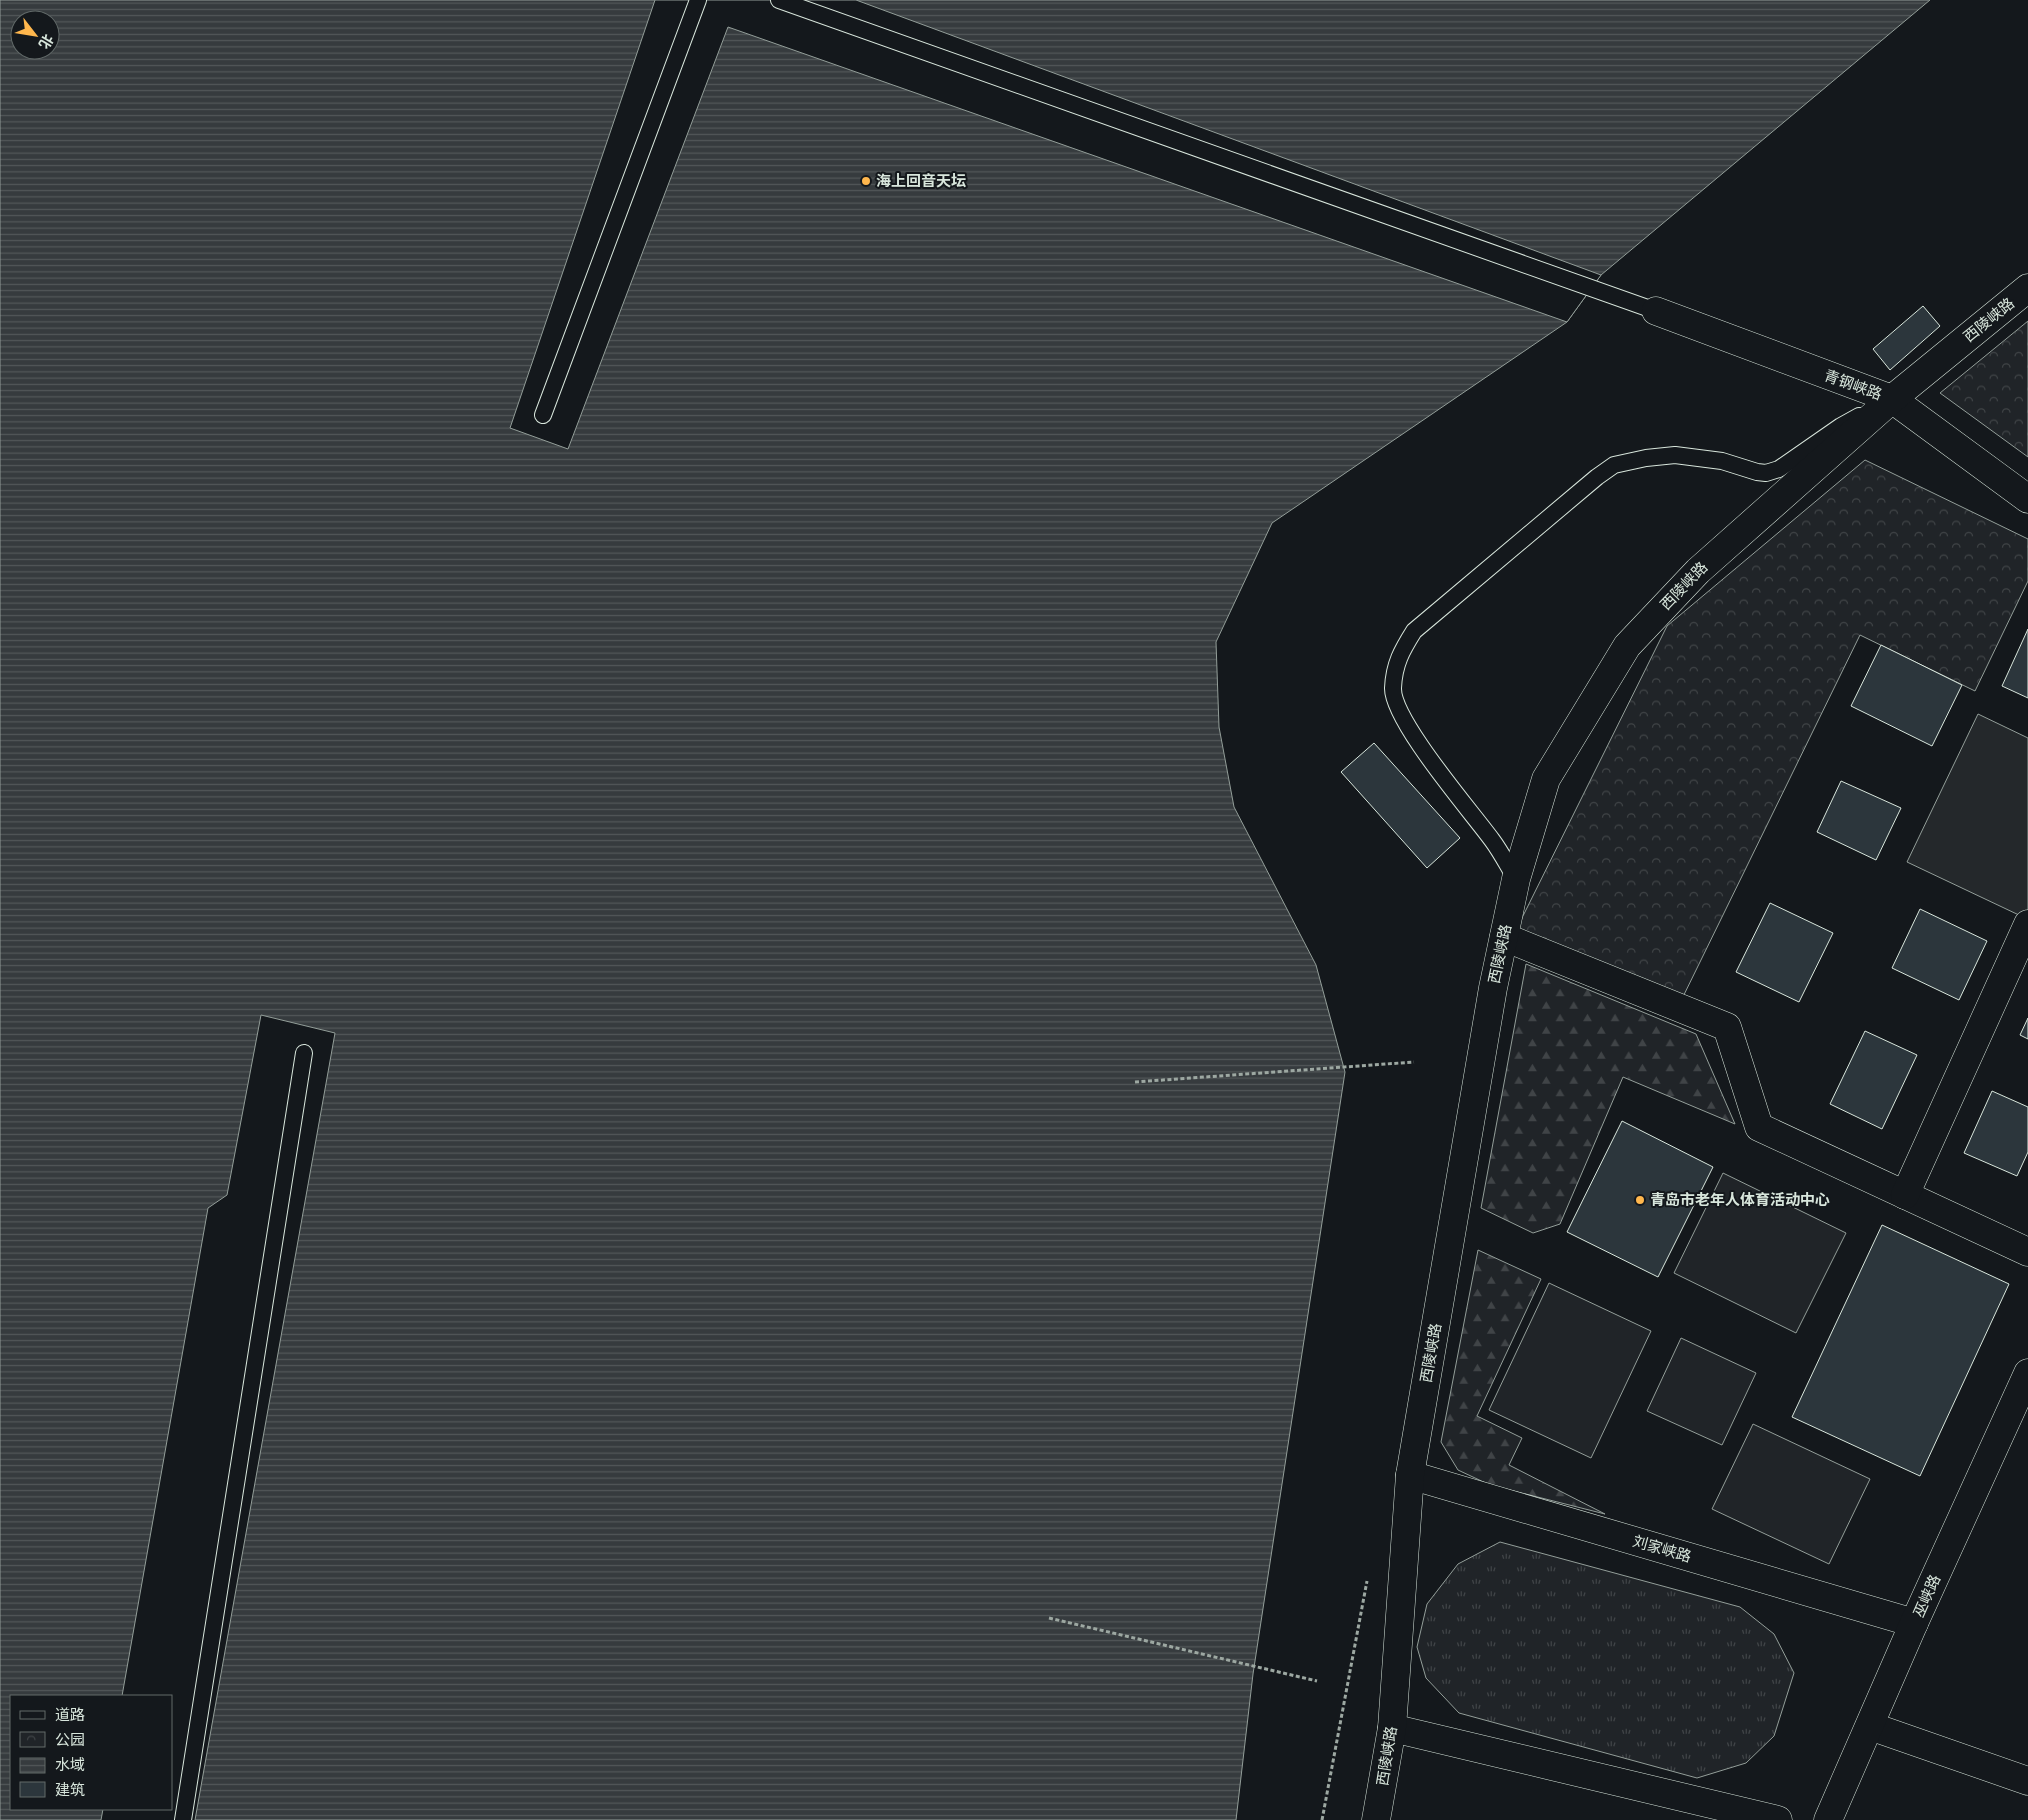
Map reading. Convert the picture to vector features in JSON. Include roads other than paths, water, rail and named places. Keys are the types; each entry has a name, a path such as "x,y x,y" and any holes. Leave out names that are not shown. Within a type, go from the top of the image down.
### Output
{"street":[{"name":"西陵峡路","path":"1376,1820 1392,1728 1410,1475 1493,988 1516,879 1546,779 1627,646 1698,570 1892,399 2028,288"},
{"name":"青钢峡路","path":"1656,311 1892,399 2028,499"},
{"path":"1906,1195 2028,924"},
{"path":"1504,937 1727,1027 1759,1128 2028,1252"},
{"name":"巫峡路","path":"1828,1820 1914,1623 2028,1373"},
{"name":"刘家峡路","path":"1410,1475 1914,1623"},
{"path":"1870,1726 2028,1781"},
{"path":"1392,1728 1778,1820"}],"lane":[{"path":"543,415 698,0"},
{"path":"779,0 1656,311"},
{"path":"1516,879 1494,842 1430,759 1402,718 1393,689 1398,657 1414,631 1597,477 1614,465 1646,458 1675,455 1722,461 1766,473 1779,469 1841,426 1892,399"},
{"path":"183,1820 304,1053"}],"water":[{"path":"0,0 1930,0 1601,275 1567,322 1272,523 1216,642 1219,727 1234,807 1316,965 1345,1072 1253,1674 1236,1820 195,1820 335,1033 261,1015 227,1195 208,1208 122,1695 10,1695 10,1810 103,1810 101,1820 0,1820"}],"place":[{"name":"海上回音天坛","path":"866,181"},
{"name":"青岛市老年人体育活动中心","path":"1640,1200"}]}
